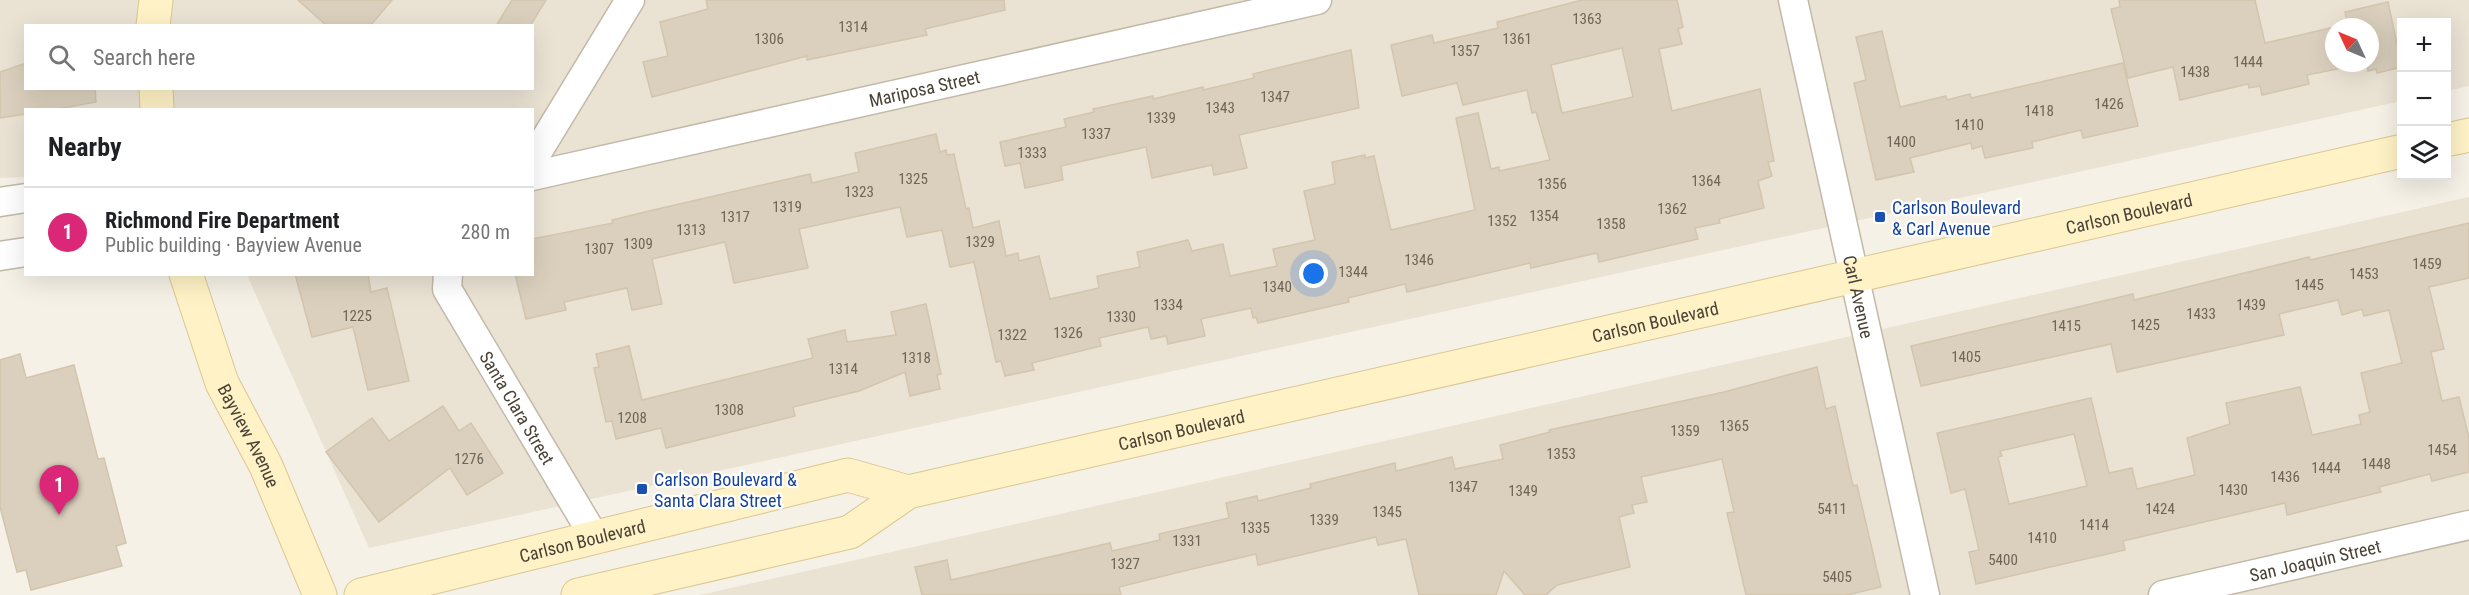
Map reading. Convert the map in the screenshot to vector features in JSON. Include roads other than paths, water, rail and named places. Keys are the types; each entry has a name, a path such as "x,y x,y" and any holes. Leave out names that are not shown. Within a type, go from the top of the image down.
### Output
{"main road":[{"path":"153,24 156,0"},
{"path":"156,90 157,108"},
{"path":"2451,139 2469,135"},
{"name":"Carlson Boulevard","path":"578,595 850,532 908,492 2397,152"},
{"name":"Bayview Avenue","path":"187,276 222,383 266,466 320,595"},
{"name":"Carlson Boulevard","path":"361,595 848,475 908,492"}],"street":[{"path":"534,158 630,0"},
{"name":"Mariposa Street","path":"534,176 1317,0"},
{"name":"Carl Avenue","path":"1793,0 1925,595"},
{"path":"0,202 24,198"},
{"path":"0,256 24,252"},
{"name":"Santa Clara Street","path":"448,276 447,289 595,538"},
{"name":"San Joaquin Street","path":"2163,595 2469,525"}],"place":[{"name":"Carlson Boulevard & Carl Avenue","path":"1880,217"},
{"name":"Carlson Boulevard & Santa Clara Street","path":"642,489"},
{"name":"Richmond Fire Department","path":"59,515"}]}
